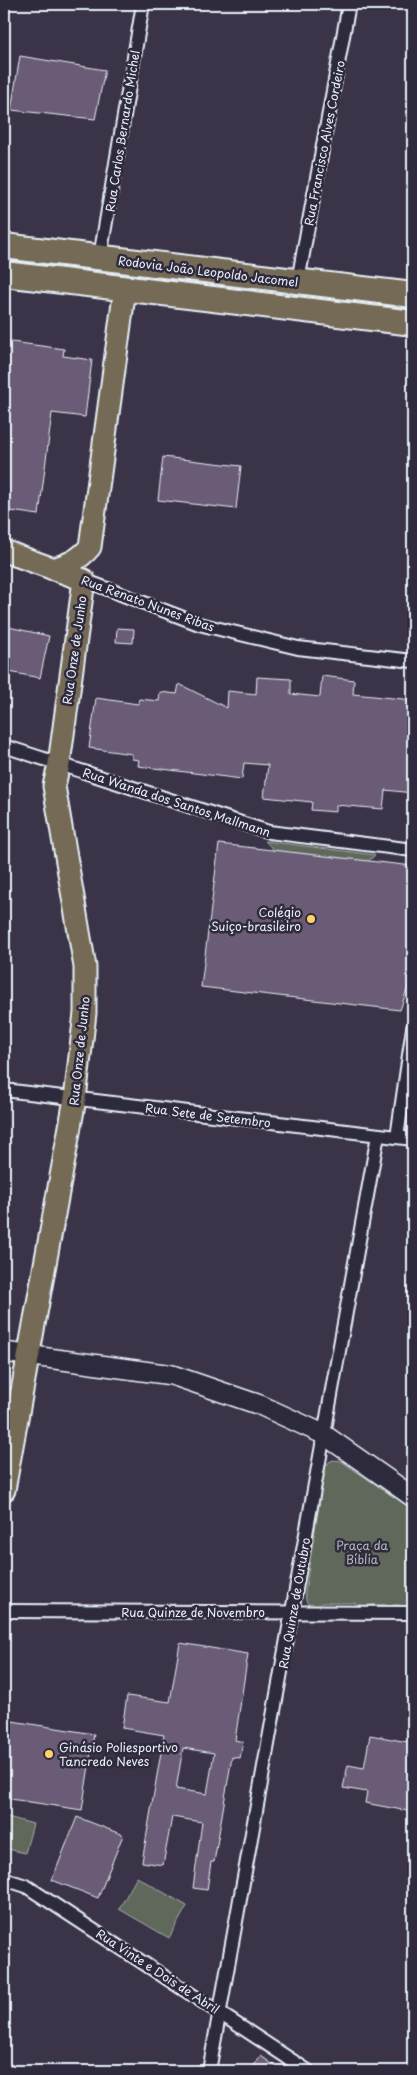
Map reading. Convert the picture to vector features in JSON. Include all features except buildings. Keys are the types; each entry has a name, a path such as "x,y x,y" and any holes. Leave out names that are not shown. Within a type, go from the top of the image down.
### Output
{"highway":[{"name":"Rodovia João Leopoldo Jacomel","path":"4,246 413,295"},
{"path":"4,274 413,323"}],"main road":[{"path":"53,569 76,561 90,547 125,288"},
{"name":"Rua Renato Nunes Ribas","path":"4,551 84,580"},
{"name":"Rua Onze de Junho","path":"4,1490 74,1099 85,1014 86,974 54,786 59,764 84,580"}],"street":[{"name":"Rua Carlos Bernardo Michel","path":"100,258 143,4"},
{"name":"Rua Francisco Alves Cordeiro","path":"298,281 349,4"},
{"name":"Rua Renato Nunes Ribas","path":"84,580 208,626 298,648 413,661"},
{"name":"Rua Wanda dos Santos Mallmann","path":"4,746 269,832 413,850"},
{"path":"397,1137 413,1028"},
{"name":"Rua Sete de Setembro","path":"4,1090 413,1138"},
{"name":"Rua Quinze de Outubro","path":"209,2071 378,1135"},
{"path":"4,1352 172,1374 260,1405 323,1434 413,1497"},
{"name":"Rua Quinze de Novembro","path":"4,1611 413,1613"},
{"name":"Rua Vinte e Dois de Abril","path":"4,1879 26,1886 308,2071"}],"green space":[{"path":"265,841 375,855 360,869 284,861"},
{"name":"Praça da Bíblia","path":"333,1460 341,1461 413,1510 413,1607 411,1609 404,1609 399,1605 371,1605 367,1609 360,1609 355,1603 321,1603 317,1607 310,1606 306,1601 305,1592 325,1468"},
{"path":"4,1816 33,1824 25,1853 4,1848"},
{"path":"137,1877 187,1906 169,1938 119,1909"}],"place":[{"name":"Colégio Suiço-brasileiro","path":"311,919"},
{"name":"Ginásio Poliesportivo Tancredo Neves","path":"49,1754"}]}
